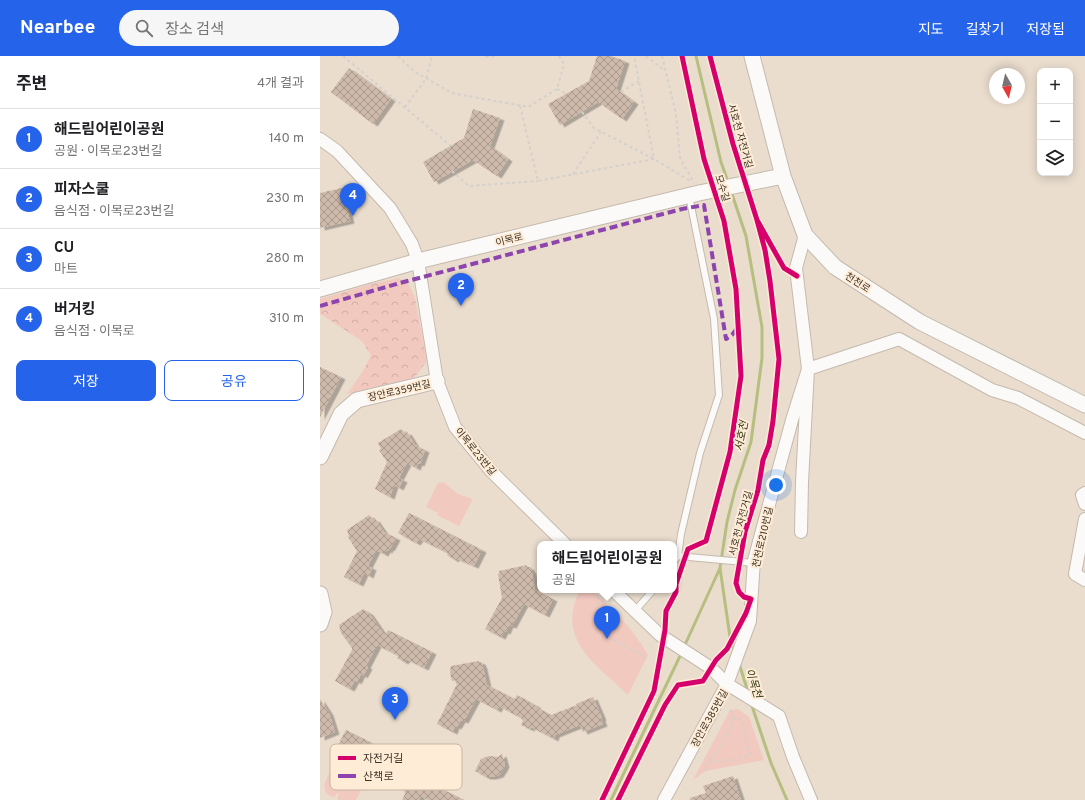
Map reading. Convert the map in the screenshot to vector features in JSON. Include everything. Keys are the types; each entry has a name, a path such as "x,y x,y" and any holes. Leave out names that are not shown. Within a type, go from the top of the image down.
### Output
{"street":[{"name":"천천로","path":"752,56 784,176 805,235 835,267 920,322 1085,405"},
{"name":"이목로23번길","path":"320,139 337,151 390,208 412,244 418,262 437,382 455,427 491,471 563,541"},
{"name":"이목로","path":"320,289 695,190 784,176"},
{"name":"천천로210번길","path":"801,532 808,369 796,268 805,235"},
{"path":"808,369 899,339 992,390 1018,398 1085,433"},
{"name":"천천로210번길","path":"727,684 750,621 752,562 808,369"},
{"name":"장안로359번길","path":"320,457 341,414 357,400 437,382"},
{"path":"1085,493 1082,495 1085,504"},
{"path":"1085,519 1075,574 1085,580"},
{"path":"616,593 660,635 711,668 727,684"},
{"path":"320,594 324,612 320,624"},
{"name":"장안로385번길","path":"664,800 727,684 778,716 795,763 811,800"}],"lane":[{"path":"677,554 700,453 719,395 714,319 695,190"},
{"path":"677,559 690,557 752,562"},
{"path":"635,611 650,593"}],"path":[{"path":"343,56 451,146"},
{"path":"398,56 415,72 452,93 528,107 557,89 564,64 559,56"},
{"path":"405,107 426,79 432,56"},
{"path":"487,56 495,56"},
{"path":"634,56 654,159"},
{"path":"646,56 666,72"},
{"path":"662,56 676,114 680,158 695,190"},
{"path":"620,92 639,81"},
{"path":"557,89 566,94"},
{"path":"520,106 538,181"},
{"path":"582,112 594,128 654,159 695,190"},
{"path":"573,174 601,132"},
{"path":"452,171 469,186 538,181 654,159"},
{"path":"598,596 598,611 603,629 614,641 637,651 646,659"},
{"path":"706,771 706,766 724,740 732,725 733,714 730,710"},
{"path":"709,762 734,760 750,755 742,722 738,718 733,718"}],"green space":[{"path":"399,278 408,283 415,298 427,361 414,378 347,394 363,371 371,355 362,341 320,314 320,299 371,284"},
{"path":"443,482 458,494 473,499 459,526 437,515 438,513 426,507 438,483"},
{"path":"579,593 595,593 629,628 642,645 648,655 628,695 603,673 583,650 576,637 572,623 574,608"},
{"path":"738,709 749,717 764,760 706,771 693,780 730,710"},
{"path":"330,773 330,790 361,790 356,800 339,800 337,799 339,794 337,793 334,798 328,794 325,789 325,781"}],"building":[{"path":"597,56 611,56 625,61 616,89 634,102 622,119 598,102 560,125 548,104 589,81"},
{"path":"349,68 391,99 373,124 331,92"},
{"path":"473,109 500,118 490,146 508,159 497,176 473,160 434,182 423,162 464,138"},
{"path":"342,188 350,221 320,228 320,193"},
{"path":"320,367 341,377 320,417"},
{"path":"401,429 405,433 407,432 415,445 425,450 420,464 418,463 416,468 407,463 399,478 403,480 399,488 394,485 390,497 375,489 387,462 379,450 381,449 378,443"},
{"path":"409,513 482,550 474,566 455,558 454,560 447,555 448,553 419,539 416,543 398,533"},
{"path":"369,515 374,520 375,519 384,532 396,538 390,549 389,548 388,551 386,550 384,554 376,550 368,566 372,568 369,576 364,573 359,584 344,577 357,551 348,537 347,530"},
{"path":"527,565 532,572 535,590 537,593 541,593 553,599 545,615 524,604 512,626 509,625 506,632 504,631 501,637 485,629 502,598 498,574 500,573 499,571"},
{"path":"363,609 369,613 385,636 388,630 432,652 424,668 406,659 404,662 397,658 399,656 377,645 366,666 368,667 363,676 361,674 357,682 355,680 350,689 335,681 352,650 341,633 339,625"},
{"path":"479,661 483,667 487,685 515,699 517,695 551,715 593,697 603,724 583,732 580,725 555,735 554,739 531,727 530,729 521,725 523,721 521,718 499,706 497,710 476,699 464,721 461,720 457,727 455,726 453,732 437,724 459,680 452,681 450,672 451,666"},
{"path":"320,699 329,713 335,732 320,738"},
{"path":"346,730 374,744 339,744"},
{"path":"502,754 505,765 499,775 486,777 475,771 481,759 489,756 498,757"},
{"path":"733,776 741,800 690,800 690,798 706,793 703,786"},
{"path":"404,790 444,790 464,800 428,800 421,796 419,800 402,800 405,794"}],"waterway":[{"name":"서호천","path":"696,56 721,162 728,182"},
{"name":"서호천","path":"684,647 720,568 727,522 735,490 751,442 762,358 762,327 746,236 731,191"},
{"name":"이목천","path":"720,568 730,637 734,650"},
{"name":"서호천","path":"611,800 682,652"},
{"name":"이목천","path":"739,663 748,692"},
{"name":"이목천","path":"751,703 771,763 787,800"}],"marked path":[{"path":"320,306 400,283 682,209 704,205 726,339 732,335 738,327"}],"cycle path":[{"name":"모수길","path":"677,581 688,549 706,541 730,452 741,376 736,289 724,221 704,159 682,56"},
{"name":"서호천 자전거길","path":"710,56 733,144 757,220 784,268 797,276"},
{"name":"서호천 자전거길","path":"618,800 665,705 678,685 703,681 716,660 727,649 746,613 751,599 744,597 739,592 736,583 745,532 758,490 763,460 769,445 773,421 779,359 770,281 765,250 757,220"},
{"name":"모수길","path":"602,800 654,691 665,630 666,611 675,593"}],"place":[{"name":"버거킹","path":"353,216"},
{"name":"피자스쿨","path":"461,306"},
{"name":"해드림어린이공원","path":"607,639"},
{"name":"CU","path":"395,720"}]}
